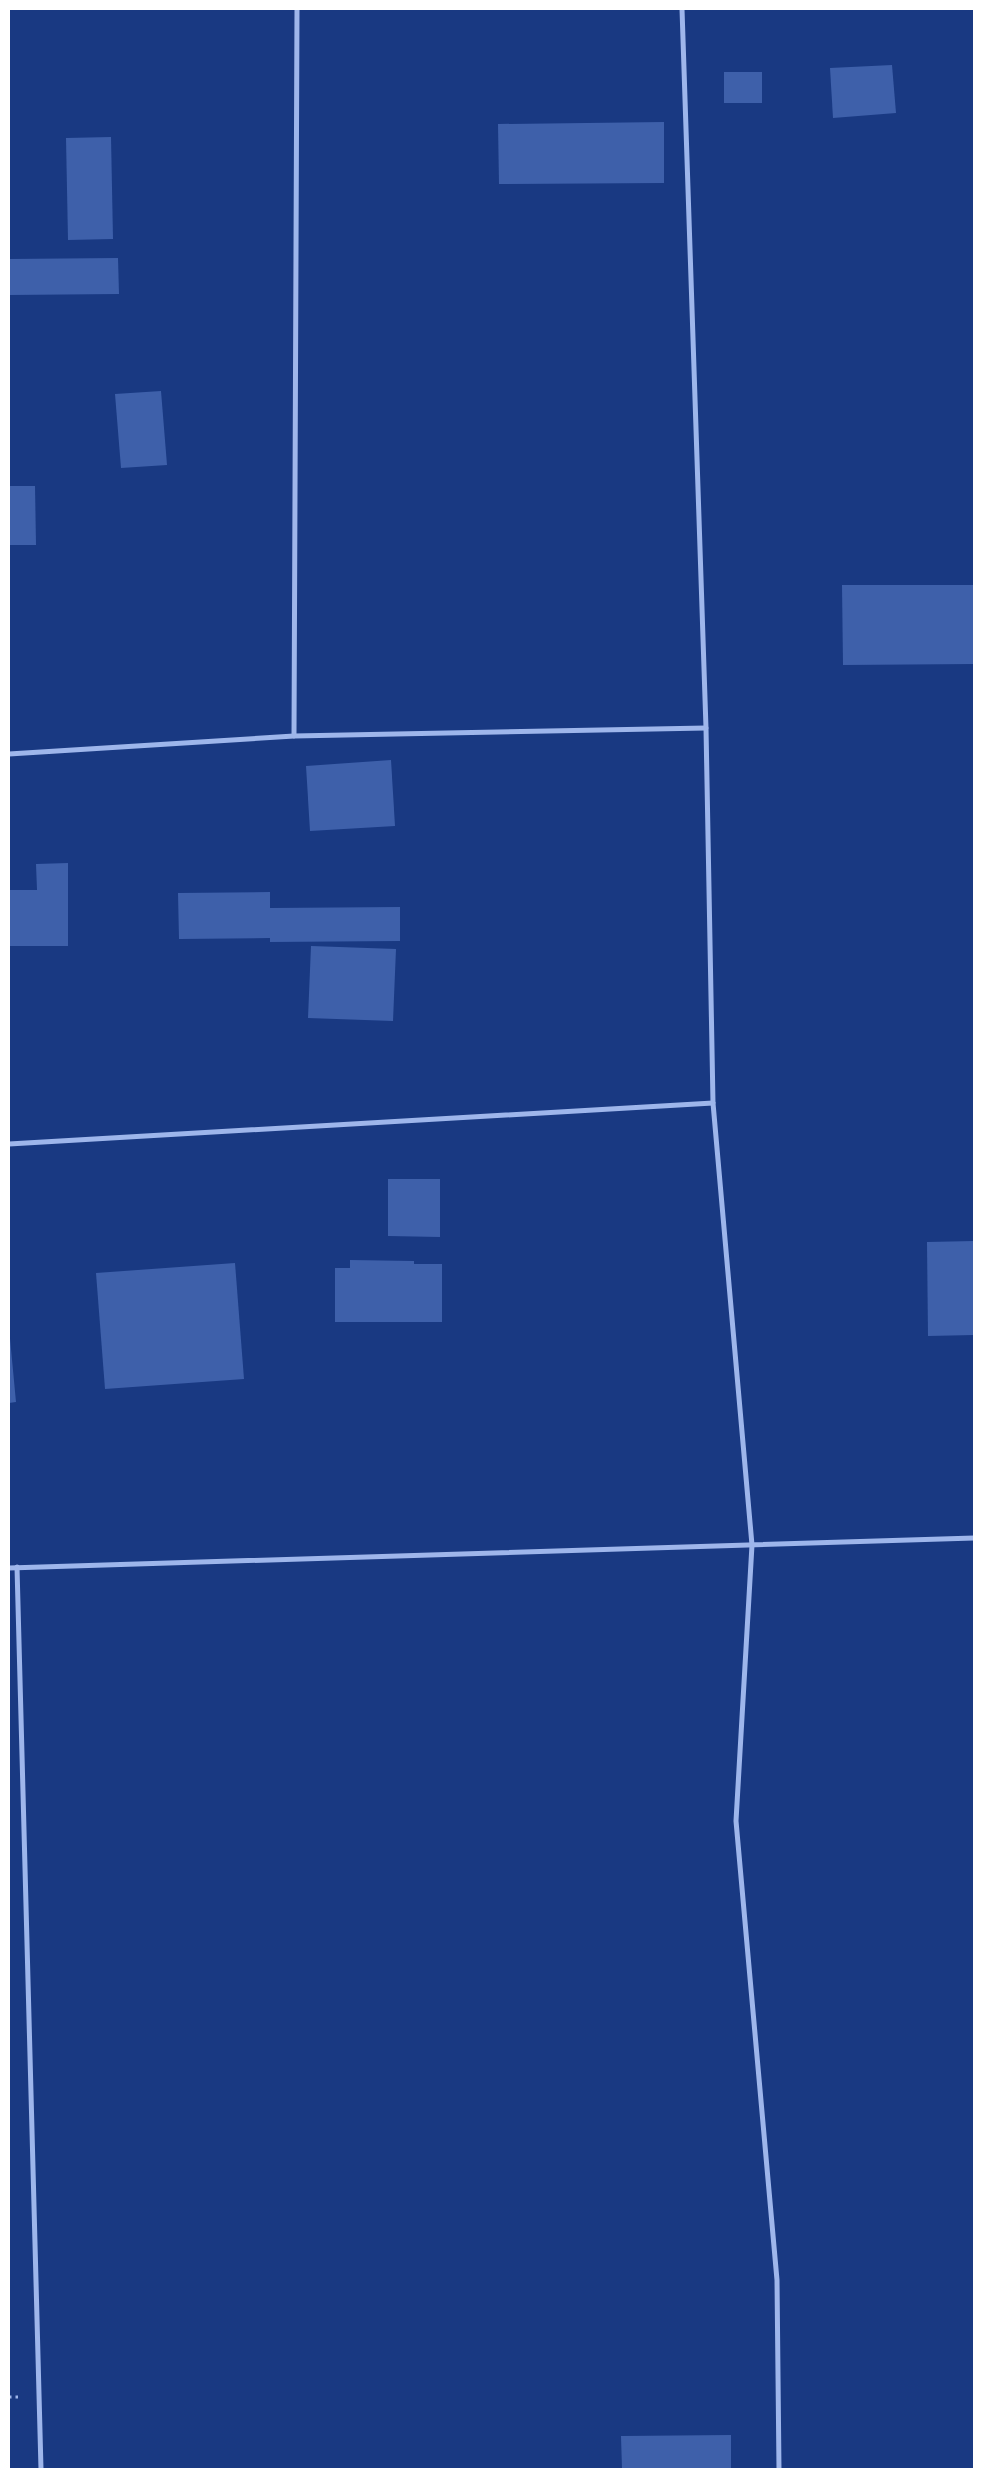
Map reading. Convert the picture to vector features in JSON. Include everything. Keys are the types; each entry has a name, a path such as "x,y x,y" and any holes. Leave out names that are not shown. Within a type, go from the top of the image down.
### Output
{"street":[{"path":"294,736 297,9"},
{"path":"682,9 706,728 713,1103 752,1545 736,1821 777,2280 780,2469"},
{"path":"9,754 294,736 706,728"},
{"path":"9,1144 713,1103"},
{"path":"9,1568 974,1538"},
{"path":"17,1567 42,2469"}],"building":[{"path":"892,65 896,113 833,118 830,68"},
{"path":"724,72 762,72 762,103 724,103"},
{"path":"664,122 664,183 499,184 498,124"},
{"path":"111,137 113,239 68,240 66,138"},
{"path":"118,258 119,294 9,295 9,259"},
{"path":"161,391 167,465 121,468 115,394"},
{"path":"9,486 35,486 36,545 9,545"},
{"path":"842,585 974,585 974,664 843,665"},
{"path":"391,760 395,826 310,831 306,766"},
{"path":"68,863 68,946 9,946 9,890 37,890 36,864"},
{"path":"270,892 270,908 400,907 400,941 270,942 270,938 179,939 178,893"},
{"path":"311,946 396,949 393,1021 308,1018"},
{"path":"388,1179 440,1179 440,1237 388,1236"},
{"path":"974,1241 974,1335 928,1336 927,1242"},
{"path":"350,1260 414,1261 414,1264 442,1264 442,1322 335,1322 335,1268 350,1268"},
{"path":"235,1263 244,1379 105,1389 96,1273"},
{"path":"9,1328 16,1402 9,1403"},
{"path":"731,2435 731,2469 622,2469 621,2436"}]}
